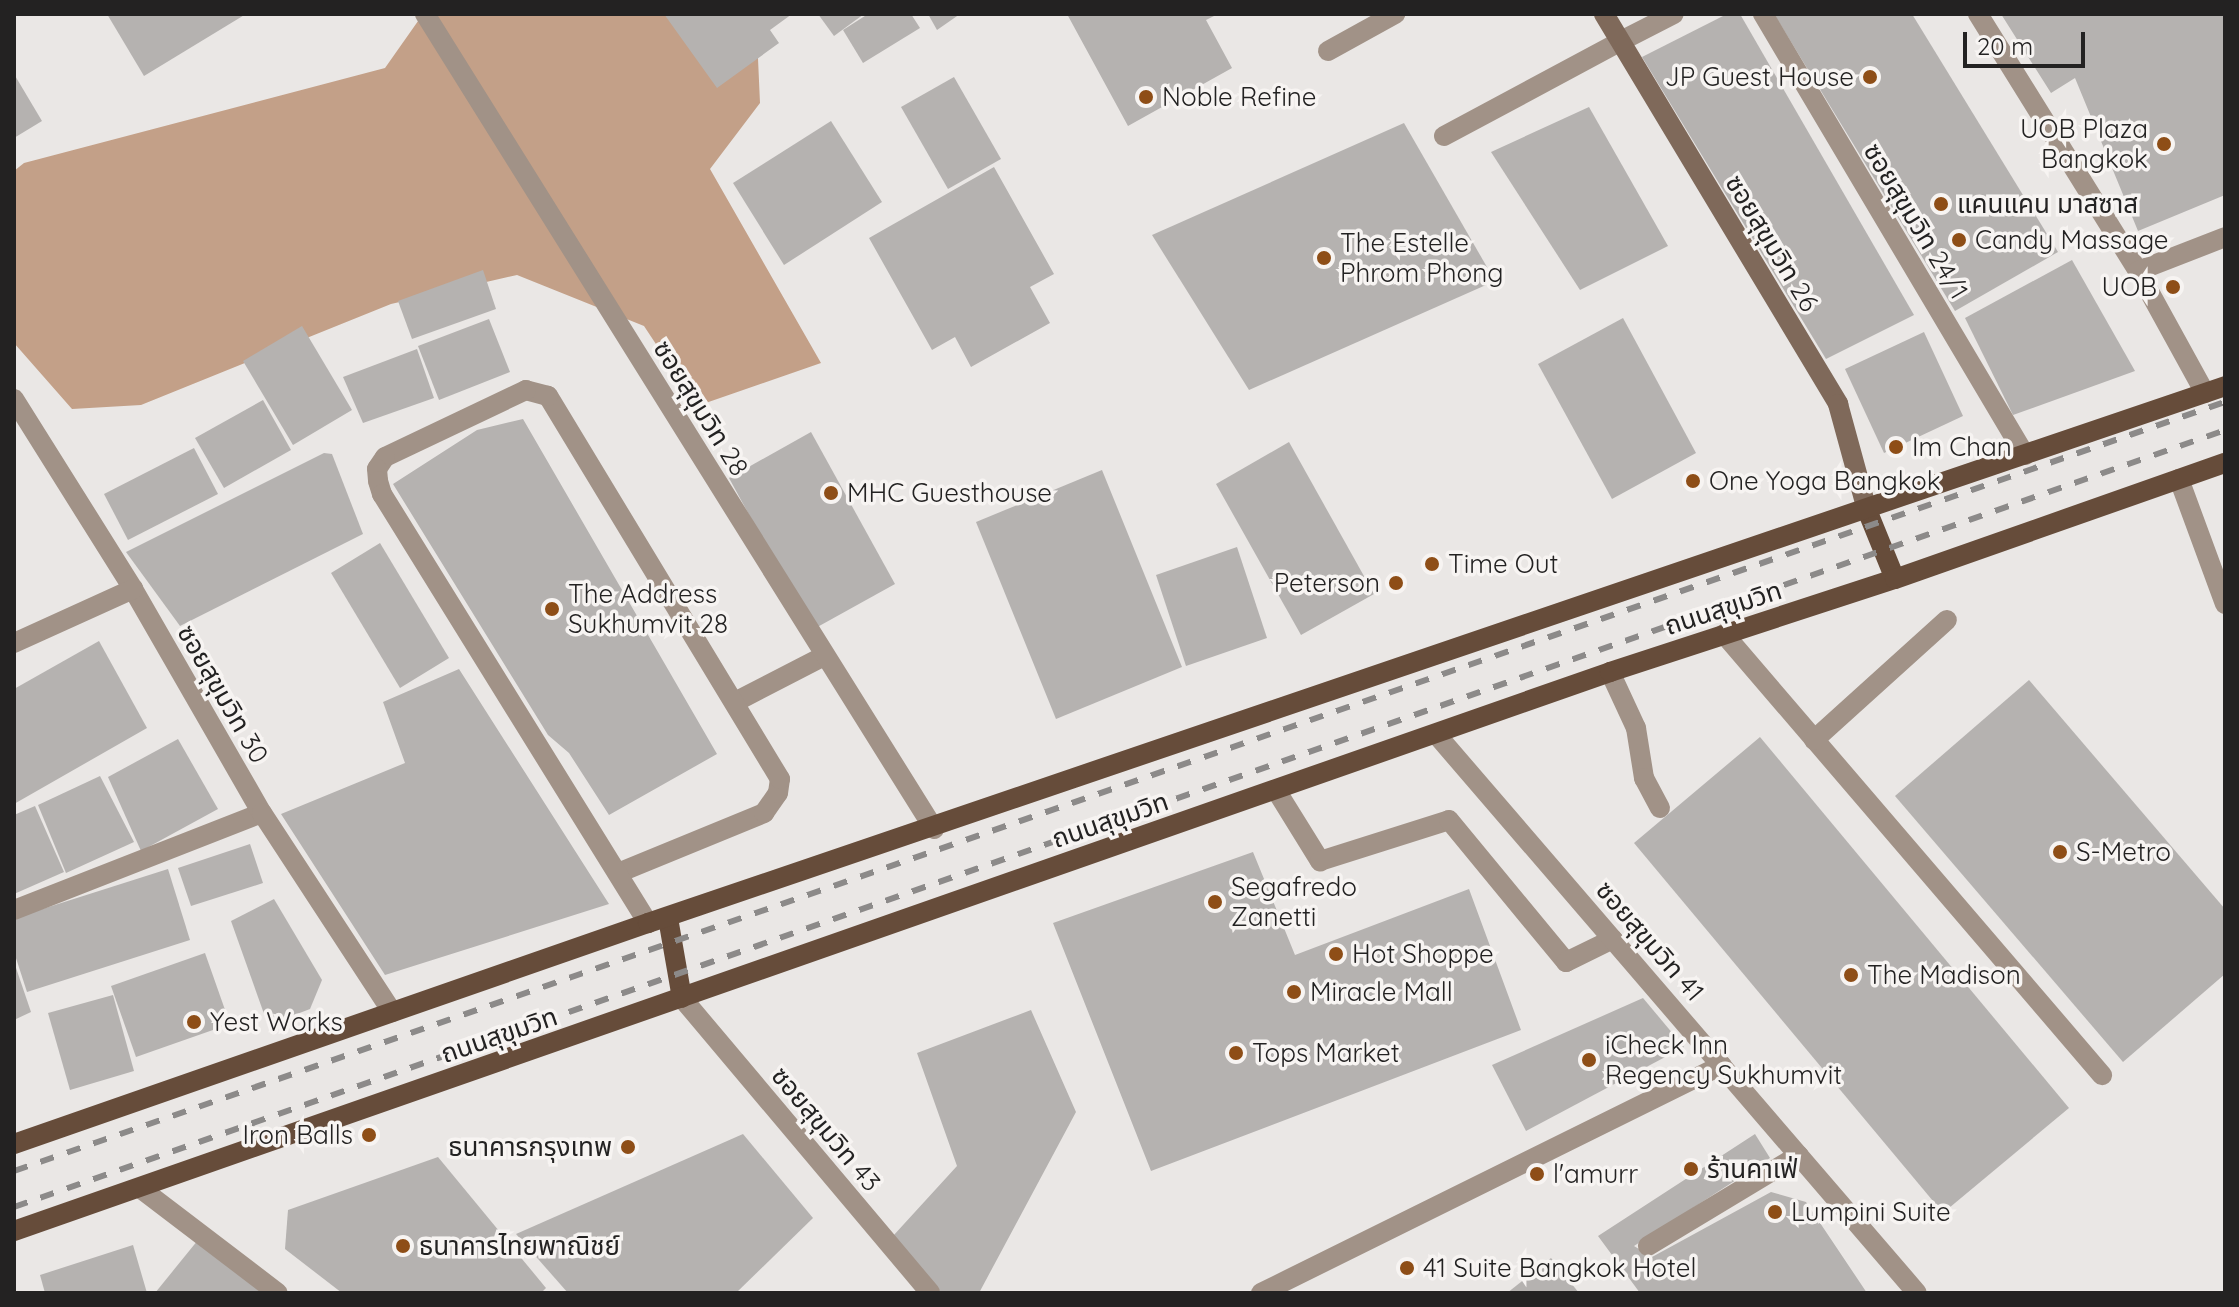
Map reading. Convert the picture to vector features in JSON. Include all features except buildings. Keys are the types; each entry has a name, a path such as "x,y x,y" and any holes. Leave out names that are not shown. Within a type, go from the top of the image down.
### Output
{"main road":[{"name":"ถนนสุขุมวิท","path":"14,1144 648,923 934,829 2225,386"},
{"name":"ถนนสุขุมวิท","path":"14,1231 1610,672 1895,579 2225,463"},
{"path":"1867,510 1895,579"},
{"path":"668,918 682,998"}],"street":[{"name":"ซอยสุขุมวิท 28","path":"425,14 934,829"},
{"path":"1328,51 1395,14"},
{"name":"ซอยสุขุมวิท 26","path":"1604,14 1838,404 1867,510"},
{"path":"1444,136 1674,14"},
{"name":"ซอยสุขุมวิท 24/1","path":"1763,14 2025,455"},
{"path":"1978,14 2138,271 2205,393"},
{"path":"2138,271 2225,237"},
{"path":"618,873 764,813 773,804 780,779 548,396 526,390 385,457 377,469 382,494 648,923"},
{"name":"ซอยสุขุมวิท 30","path":"14,399 133,589 262,813 392,1012"},
{"path":"2179,479 2225,604"},
{"path":"14,643 133,589"},
{"path":"1814,740 1947,620"},
{"path":"1724,634 2102,1075"},
{"path":"735,702 824,656"},
{"path":"1610,672 1636,728 1644,778 1660,808"},
{"name":"ซอยสุขุมวิท 41","path":"1436,734 1917,1293"},
{"path":"1276,790 1320,861 1449,820 1566,962 1613,939"},
{"path":"14,910 262,813"},
{"name":"ซอยสุขุมวิท 43","path":"682,998 930,1293"},
{"path":"1261,1293 1722,1065"},
{"path":"1648,1246 1799,1155"},
{"path":"140,1188 278,1293"}],"shaded area":[{"path":"423,14 756,14 760,103 710,169 821,363 697,406 644,326 517,275 391,304 141,405 72,409 14,343 14,171 24,163 385,68"}],"railway":[{"path":"14,1171 2225,402"},
{"path":"14,1207 2225,430"}],"place":[{"name":"JP Guest House","path":"1870,77"},
{"name":"Noble Refine","path":"1146,97"},
{"name":"UOB Plaza Bangkok","path":"2164,144"},
{"name":"แคนแคน มาสซาส","path":"1941,204"},
{"name":"Candy Massage","path":"1959,240"},
{"name":"The Estelle Phrom Phong","path":"1324,258"},
{"name":"UOB","path":"2173,287"},
{"name":"Im Chan","path":"1896,447"},
{"name":"One Yoga Bangkok","path":"1693,481"},
{"name":"MHC Guesthouse","path":"831,493"},
{"name":"Time Out","path":"1432,564"},
{"name":"Peterson","path":"1396,583"},
{"name":"The Address Sukhumvit 28","path":"552,609"},
{"name":"S-Metro","path":"2060,852"},
{"name":"Segafredo Zanetti","path":"1215,902"},
{"name":"Hot Shoppe","path":"1336,954"},
{"name":"The Madison","path":"1851,975"},
{"name":"Miracle Mall","path":"1294,992"},
{"name":"Yest Works","path":"194,1022"},
{"name":"Tops Market","path":"1236,1053"},
{"name":"iCheck Inn Regency Sukhumvit","path":"1589,1060"},
{"name":"Iron Balls","path":"369,1135"},
{"name":"ธนาคารกรุงเทพ","path":"628,1147"},
{"name":"ร้านคาเฟ่","path":"1691,1169"},
{"name":"l'amurr","path":"1537,1174"},
{"name":"Lumpini Suite","path":"1775,1212"},
{"name":"ธนาคารไทยพาณิชย์","path":"403,1246"},
{"name":"41 Suite Bangkok Hotel","path":"1407,1268"}]}
